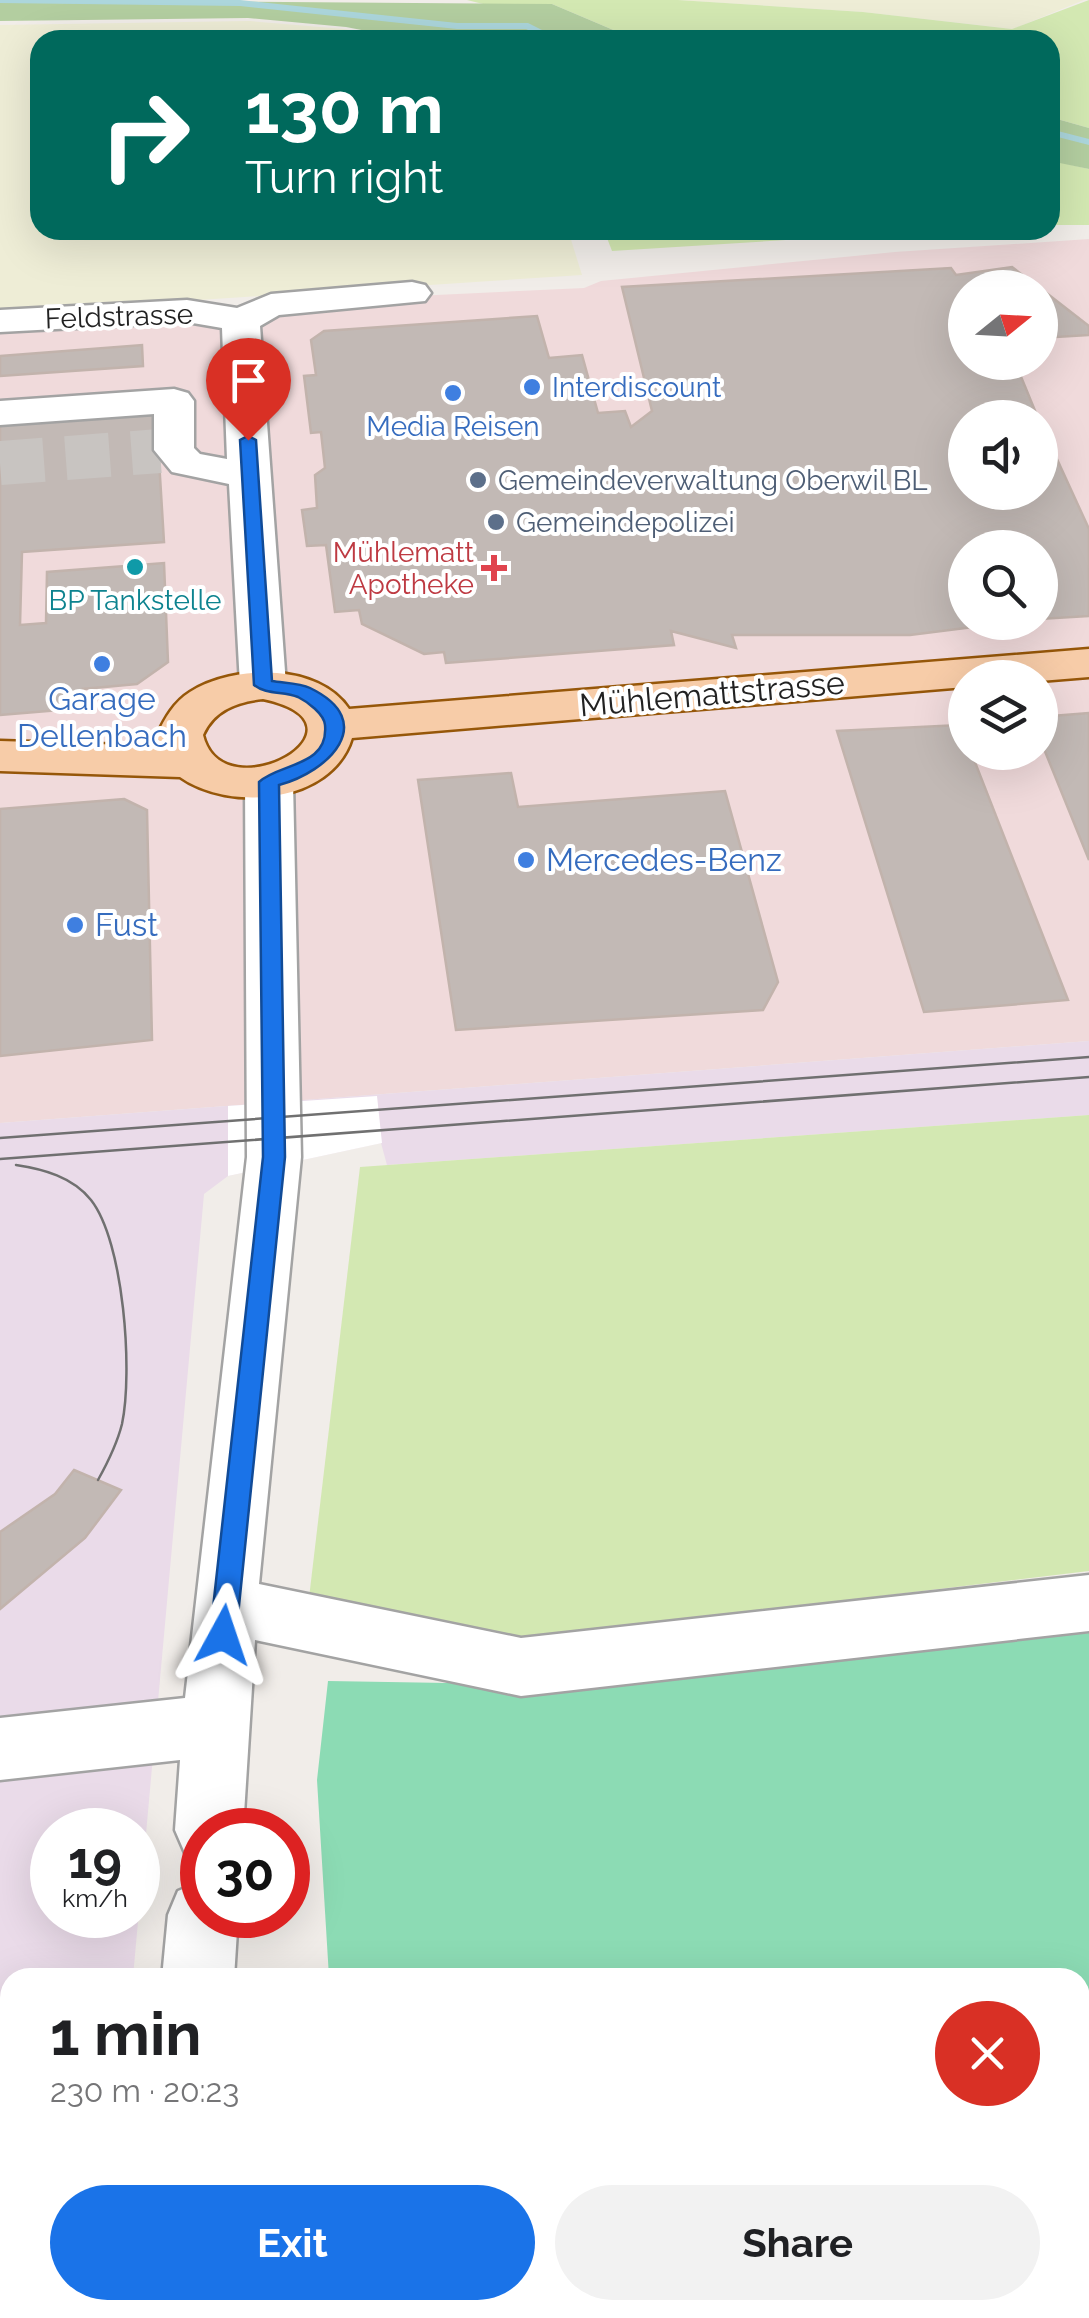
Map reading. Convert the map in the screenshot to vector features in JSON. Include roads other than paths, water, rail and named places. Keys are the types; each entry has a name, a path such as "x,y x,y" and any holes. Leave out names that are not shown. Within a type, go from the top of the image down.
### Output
{"main road":[{"name":"Mühlemattstrasse","path":"334,725 1089,663"},
{"path":"263,685 304,692 330,712 334,725 332,743 319,761 297,774 269,782 225,780 188,741 216,695 263,685"},
{"path":"16,755 188,741"}],"street":[{"name":"Feldstrasse","path":"0,320 188,311 242,320 271,305 412,293"},
{"path":"0,344 108,338 123,314"},
{"path":"242,320 239,336 263,685"},
{"path":"0,412 174,401 166,450 186,463 251,476"},
{"path":"210,1808 225,1605 274,1157 269,782"},
{"path":"225,1605 521,1667 1089,1603"},
{"path":"0,1749 216,1725"},
{"path":"199,1968 201,1938"}],"waterway":[{"path":"0,0 240,3 457,26 528,26 536,30"},
{"path":"1060,135 1089,142"}],"tunnel":[{"path":"0,463 160,451"}],"tram line":[{"path":"0,1138 1089,1057"},
{"path":"0,1159 1089,1077"},
{"path":"16,1165 57,1175 84,1192 102,1220 111,1245 126,1341 125,1401 118,1439 98,1480"}],"place":[{"name":"Interdiscount","path":"532,387"},
{"name":"Media Reisen","path":"453,393"},
{"name":"Gemeindeverwaltung Oberwil BL","path":"478,480"},
{"name":"Gemeindepolizei","path":"496,522"},
{"name":"BP Tankstelle","path":"135,567"},
{"name":"Mühlematt Apotheke","path":"494,568"},
{"name":"Garage Dellenbach","path":"102,664"},
{"name":"Mercedes-Benz","path":"526,860"},
{"name":"Fust","path":"75,925"}]}
